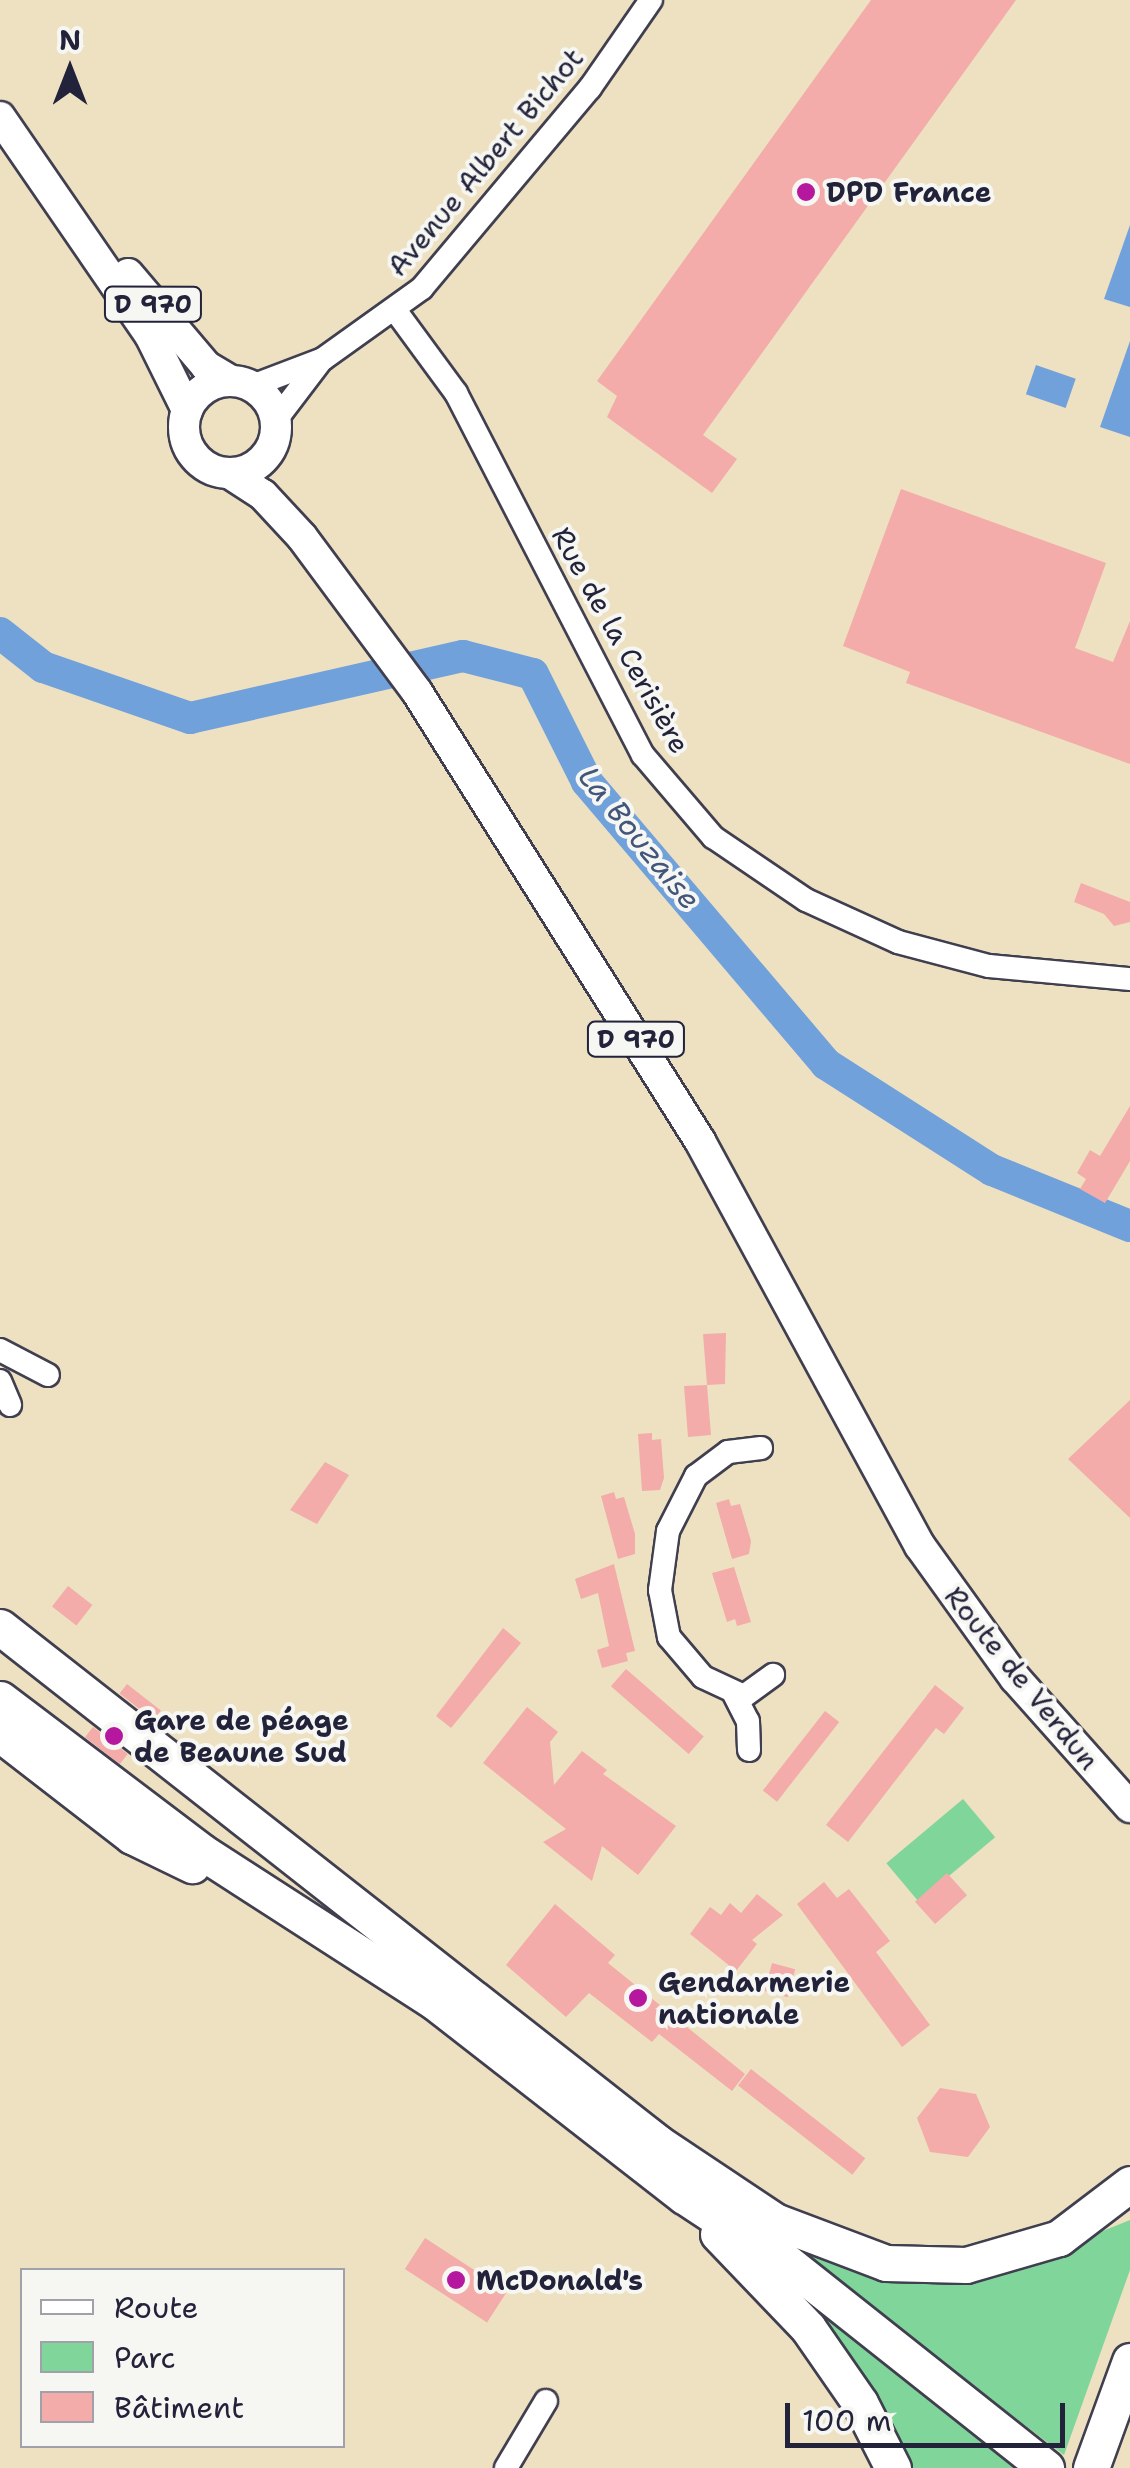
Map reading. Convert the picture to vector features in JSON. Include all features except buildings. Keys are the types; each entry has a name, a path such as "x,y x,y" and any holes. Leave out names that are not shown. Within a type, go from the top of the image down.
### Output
{"highway":[{"path":"0,1627 658,2143 775,2222 848,2253 912,2266 966,2265 1031,2251 1084,2223 1130,2184"},
{"path":"0,1699 87,1770 436,2003 684,2196 790,2266"},
{"path":"0,1734 132,1836 247,1892 280,1901"},
{"path":"658,2143 790,2266 1037,2461"},
{"path":"684,2196 808,2328 860,2403 893,2468"},
{"path":"1091,2468 1130,2362"}],"main road":[{"name":"D 970","path":"0,117 150,335 187,410"},
{"name":"D 970","path":"76,223 104,245 206,366 242,384"},
{"path":"242,384 274,432 256,464 229,473 192,452 187,410 210,386 242,384"},
{"name":"D 970","path":"274,432 273,464 302,536"},
{"name":"D 970","path":"229,473 263,496 302,536"},
{"name":"Route de Verdun","path":"302,536 417,692 700,1141 920,1546 1015,1678 1130,1807"}],"street":[{"name":"Avenue Albert Bichot","path":"396,310 422,288 590,88 650,0"},
{"path":"242,384 322,359 396,310"},
{"name":"Rue de la Cerisière","path":"396,310 456,393 643,755 713,838 806,900 898,942 989,966 1130,978"},
{"path":"274,432 322,359"},
{"path":"0,1350 48,1375"},
{"path":"0,1381 10,1406"},
{"path":"762,1448 728,1452 696,1476 662,1556 660,1590 670,1636 703,1677 734,1694 754,1694 773,1675"},
{"path":"734,1694 748,1721 749,1750"},
{"path":"506,2468 546,2401"}],"green space":[{"path":"963,1799 995,1837 919,1902 886,1863"},
{"path":"1130,2220 1130,2270 1064,2455 806,2259 811,2249 1006,2270"},
{"path":"789,2284 1023,2468 902,2468"}],"water":[{"path":"1130,225 1130,307 1104,299"},
{"path":"1130,341 1130,437 1100,427"},
{"path":"1036,365 1076,379 1066,408 1026,394"}],"waterway":[{"name":"La Bouzaise","path":"0,633 43,667 190,718 463,656 533,674 587,782 826,1064 992,1170 1130,1226"}],"place":[{"name":"DPD France","path":"806,192"},
{"name":"Gare de péage de Beaune Sud","path":"114,1736"},
{"name":"Gendarmerie nationale","path":"638,1998"},
{"name":"McDonald's","path":"456,2280"}]}
